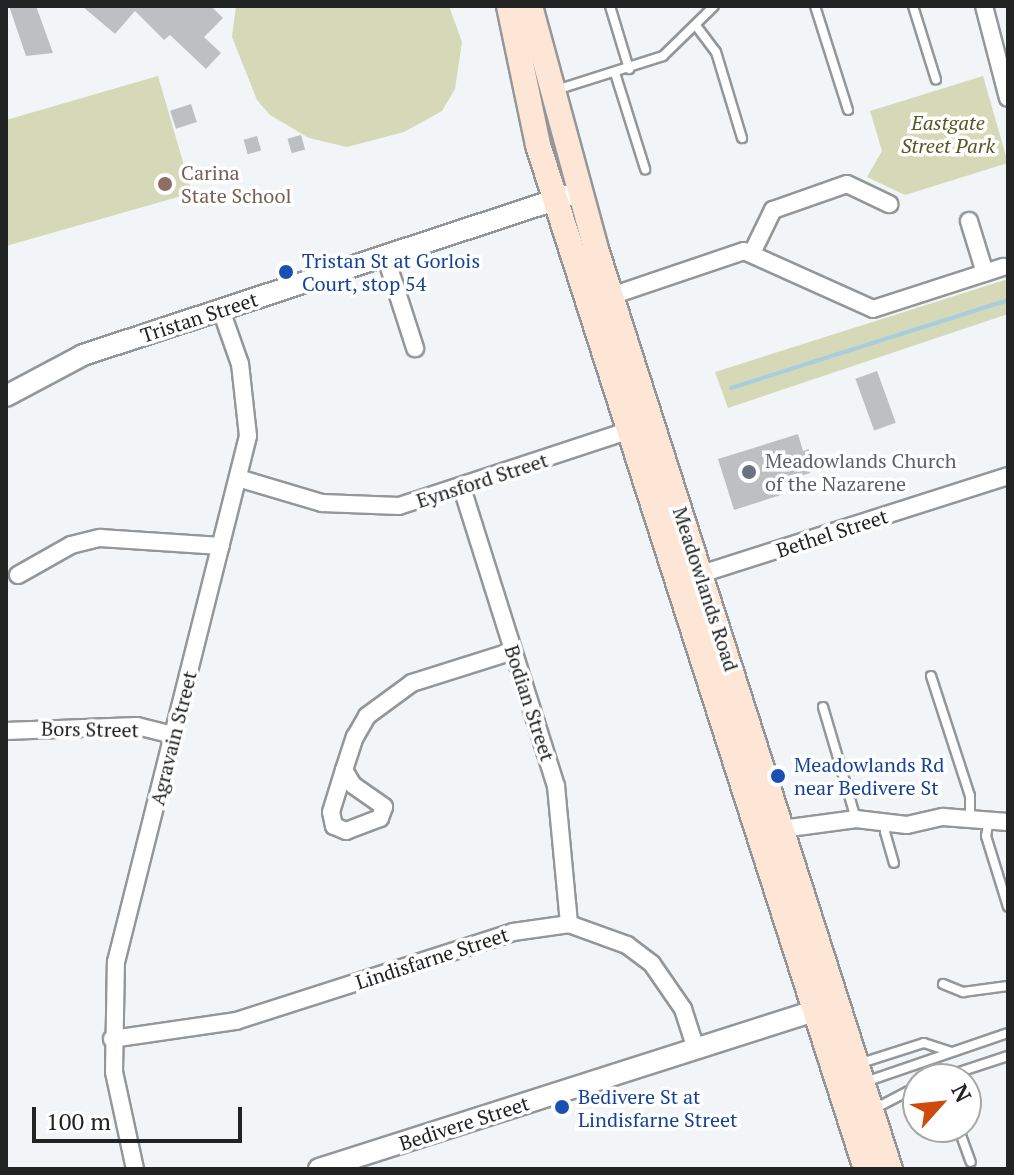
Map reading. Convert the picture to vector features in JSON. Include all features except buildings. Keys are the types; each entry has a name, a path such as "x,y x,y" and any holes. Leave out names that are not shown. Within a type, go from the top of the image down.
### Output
{"main road":[{"name":"Meadowlands Road","path":"509,6 531,117 611,296 782,829 866,1169"},
{"name":"Meadowlands Road","path":"530,6 552,91 568,195 630,430 720,711 827,1007 860,1074 890,1169"}],"street":[{"path":"984,6 1008,98"},
{"path":"752,253 773,210 847,184 889,204"},
{"name":"Tristan Street","path":"6,396 83,355 568,195"},
{"path":"969,221 985,273"},
{"path":"611,296 744,251 873,309 1003,267"},
{"path":"385,255 415,348"},
{"name":"Agravain Street","path":"135,1169 119,1109 112,1039 116,962 248,436 247,403 221,310"},
{"name":"Eynsford Street","path":"238,478 322,503 360,507 399,506 462,488 630,430"},
{"name":"Bethel Street","path":"701,574 1008,476"},
{"name":"Bodian Street","path":"462,488 556,786 569,924"},
{"path":"18,575 71,545 100,538 221,546"},
{"path":"671,557 685,571 701,574 691,592 714,666 720,711"},
{"path":"344,770 367,716 387,698 412,683 513,651"},
{"name":"Bors Street","path":"6,731 137,726 173,735"},
{"path":"782,829 856,819 907,825 943,817 988,824 1008,822"},
{"name":"Lindisfarne Street","path":"112,1039 236,1021 513,932 569,924 627,945 652,964 683,1009 696,1049"},
{"name":"Bedivere Street","path":"319,1169 367,1162 827,1007"}],"lane":[{"path":"610,6 629,69"},
{"path":"552,91 663,56 697,27 714,6"},
{"path":"815,6 848,110"},
{"path":"913,6 936,80"},
{"path":"697,27 716,52 742,138"},
{"path":"615,73 645,169"},
{"path":"931,676 970,796 970,820"},
{"path":"823,707 856,819"},
{"path":"888,823 885,832 894,863"},
{"path":"988,824 986,836 1008,907"},
{"path":"943,984 963,992 1007,988"},
{"path":"860,1074 953,1052 1008,1033"},
{"path":"860,1074 924,1043 953,1052"},
{"path":"982,1065 1008,1056"},
{"path":"872,1111 902,1095"},
{"path":"964,1143 971,1162"}],"green space":[{"path":"236,6 449,6 462,42 455,89 442,111 404,132 347,147 309,138 270,115 257,100 232,37"},
{"path":"158,76 192,193 6,246 6,120"},
{"name":"Eastgate Street Park","path":"983,76 1008,163 905,195 867,177 882,151 870,111"},
{"path":"1008,279 1008,314 728,408 715,372"}],"waterway":[{"path":"731,388 1008,300"}],"place":[{"name":"Carina State School","path":"165,184"},
{"name":"Tristan St at Gorlois Court, stop 54","path":"286,272"},
{"name":"Meadowlands Church of the Nazarene","path":"749,472"},
{"name":"Meadowlands Rd near Bedivere St","path":"778,776"},
{"name":"Bedivere St at Lindisfarne Street","path":"562,1107"}]}
